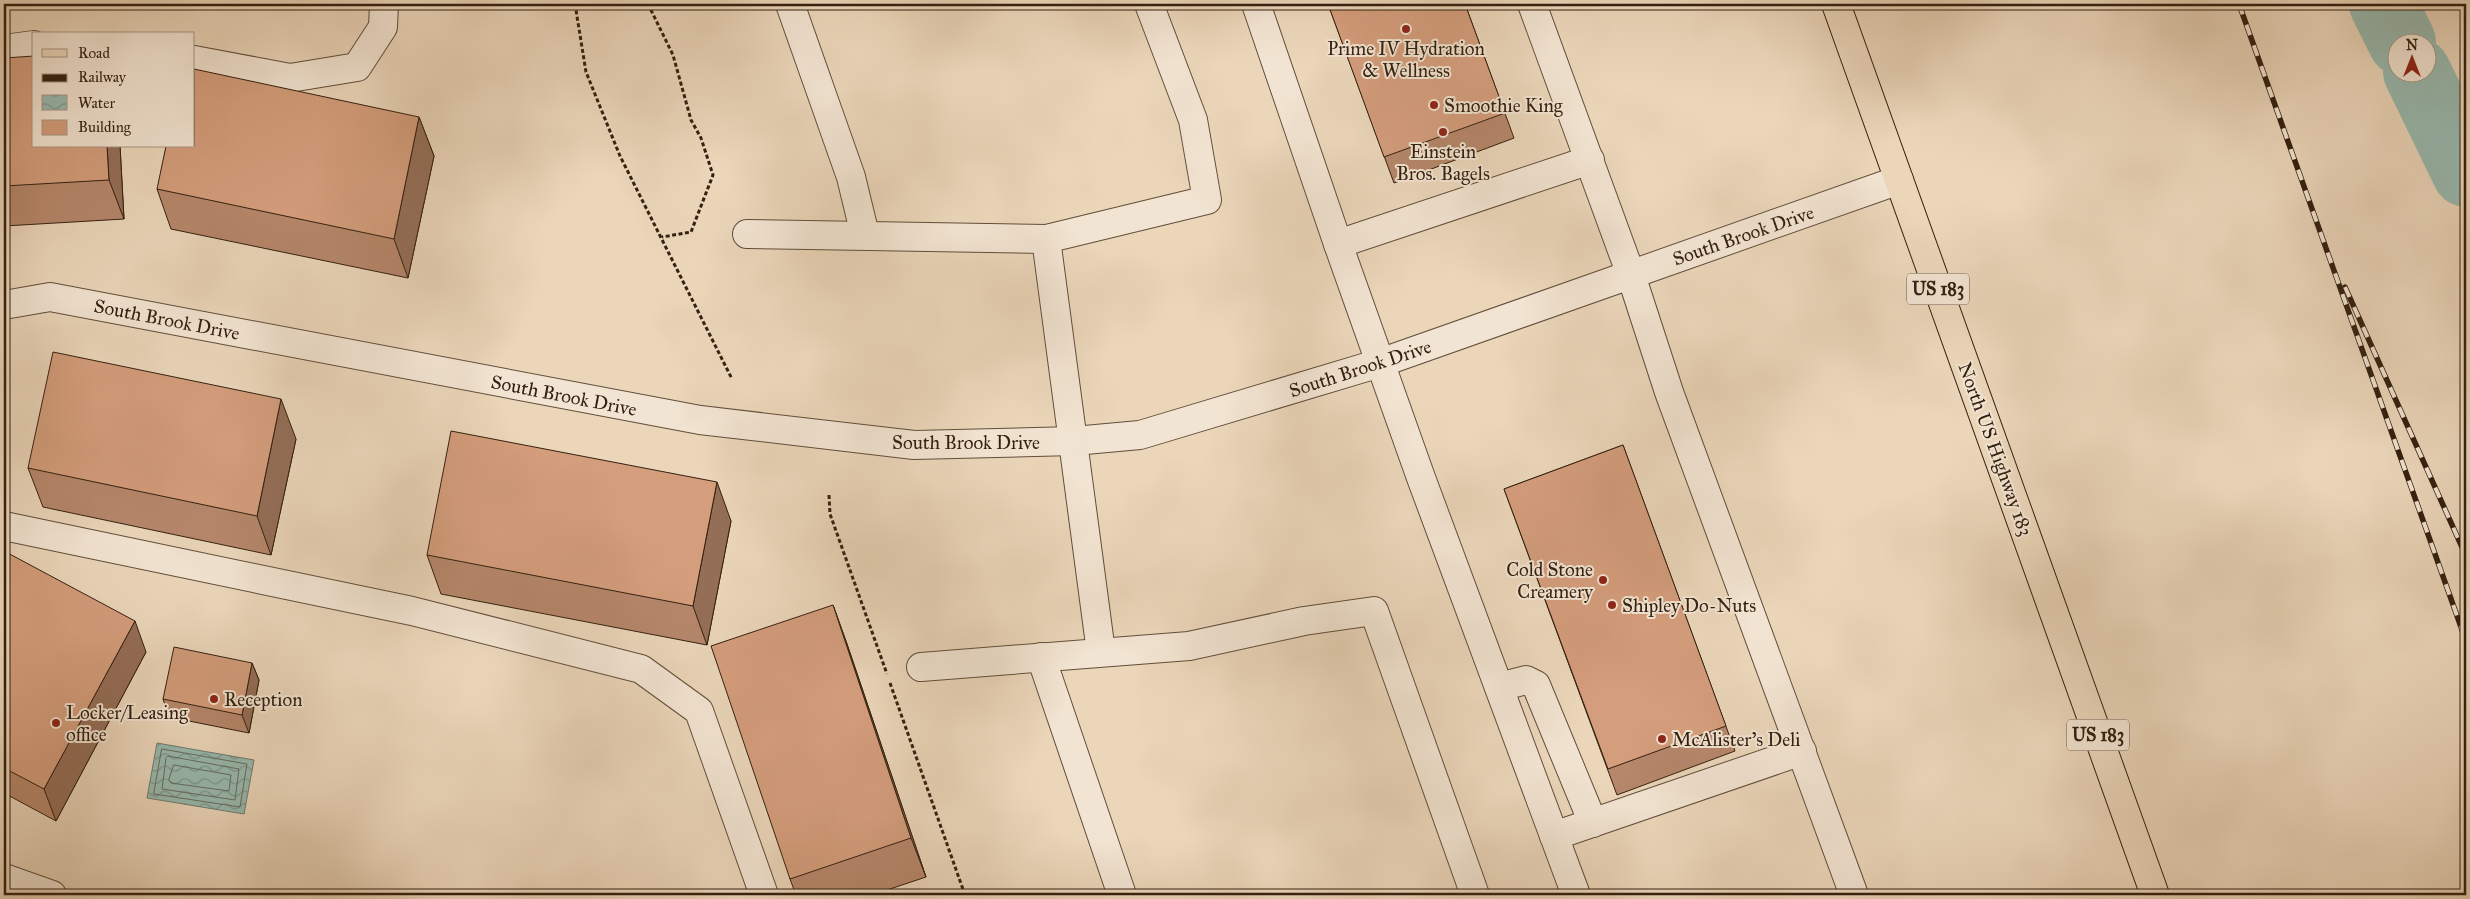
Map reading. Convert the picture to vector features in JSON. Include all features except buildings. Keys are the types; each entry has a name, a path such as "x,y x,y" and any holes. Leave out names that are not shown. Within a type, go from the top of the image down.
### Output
{"main road":[{"name":"North US Highway 183","path":"1836,4 2155,895"}],"street":[{"path":"195,60 290,78 357,67 383,27 384,4"},
{"path":"790,4 851,177 865,235"},
{"path":"747,234 1046,239 1207,200 1193,120 1149,4"},
{"path":"1256,4 1380,363 1576,895"},
{"path":"1532,4 1631,275 1669,392 1854,895"},
{"path":"4,49 32,45"},
{"path":"1338,244 1590,160"},
{"name":"South Brook Drive","path":"4,306 50,297 700,420 914,445 1074,441 1140,435 1380,363 1899,180"},
{"path":"1046,239 1101,652"},
{"path":"4,526 412,611 640,669 699,711 764,895"},
{"path":"921,667 1189,646 1304,621 1374,611 1475,895"},
{"path":"1041,657 1122,895"},
{"path":"1499,687 1526,680 1536,686 1593,822"},
{"path":"1554,836 1802,751"},
{"path":"4,878 52,895"}],"path":[{"path":"576,4 586,72 620,156 732,379"},
{"path":"648,4 674,56 691,120 701,138 713,175 691,232 662,237"},
{"path":"829,495 830,514 965,895"}],"water":[{"path":"157,743 254,760 244,814 147,798"}],"waterway":[{"path":"2383,4 2397,32"},
{"path":"2422,82 2466,173"}],"railway":[{"path":"2239,4 2466,641"},
{"path":"2345,287 2466,556"}],"place":[{"name":"Prime IV Hydration & Wellness","path":"1406,29"},
{"name":"Smoothie King","path":"1434,105"},
{"name":"Einstein Bros. Bagels","path":"1443,132"},
{"name":"Cold Stone Creamery","path":"1603,580"},
{"name":"Shipley Do-Nuts","path":"1612,605"},
{"name":"Reception","path":"214,699"},
{"name":"Locker/Leasing office","path":"56,723"},
{"name":"McAlister's Deli","path":"1662,739"}]}
